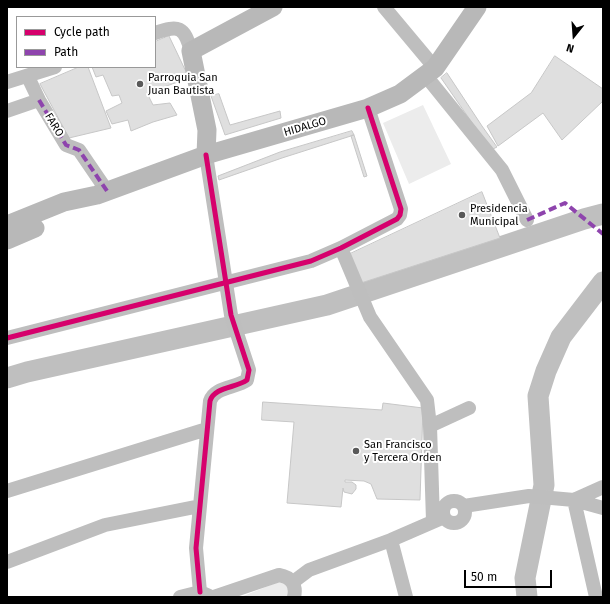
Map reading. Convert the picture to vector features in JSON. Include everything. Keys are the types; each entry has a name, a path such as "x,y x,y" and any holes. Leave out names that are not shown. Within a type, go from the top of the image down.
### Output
{"main road":[{"path":"206,156 207,130 191,51 273,7"},
{"name":"HIDALGO","path":"7,225 64,202 102,193 206,156 368,108 400,94 430,72 477,7"},
{"name":"HIDALGO","path":"7,240 69,214 102,193"}],"street":[{"path":"384,7 502,170 527,220"},
{"path":"156,33 171,27 180,29 186,34 191,51"},
{"path":"7,82 53,68"},
{"name":"FARO","path":"28,76 38,100 66,145 79,150 102,193"},
{"path":"7,111 38,100"},
{"path":"7,338 311,261 341,248 397,219 400,215 401,209 368,108"},
{"path":"206,156 231,315 249,370 247,380 241,384 216,392 211,396 196,548 208,595"},
{"path":"341,248 370,317 427,400 438,519"},
{"path":"430,426 469,408"},
{"path":"7,491 207,429"},
{"path":"574,500 603,487"},
{"path":"293,582 309,570 391,540 438,519 443,508 449,502 458,500 464,506 530,496 574,500 603,508"},
{"path":"574,500 596,597"},
{"path":"7,562 105,525 200,506"},
{"path":"391,540 406,597"},
{"path":"180,597 208,595 274,576 284,576 293,582 294,597"}],"shaded area":[{"path":"423,105 451,164 409,184 383,123"},
{"path":"283,580 289,586 288,597 241,597"}],"building":[{"name":"Parroquia San Juan Bautista","path":"169,36 189,78 147,93 153,105 170,103 177,115 153,122 131,131 128,120 112,124 106,111 122,103 119,95 112,96 103,75 96,77 92,68 156,68 156,42"},
{"path":"555,56 603,89 603,101 562,140 543,113 498,146 487,126 531,93"},
{"path":"77,68 88,68 111,128 69,138 40,84"},
{"path":"447,73 497,147 491,150 441,78"},
{"path":"219,94 230,125 280,111 281,118 225,135 211,96"},
{"path":"352,131 354,135 219,180 218,176 280,152"},
{"path":"354,135 367,176 364,177 351,136"},
{"name":"Presidencia Municipal","path":"482,192 500,238 361,283 350,254"},
{"name":"San Francisco y Tercera Orden","path":"263,402 382,410 383,403 423,408 420,500 377,499 371,484 364,481 345,480 345,482 352,482 356,485 356,489 352,494 344,492 343,488 341,507 287,503 294,422 262,420"}],"waterway":[{"path":"7,378 27,372 327,305 584,219 603,214"},
{"path":"527,597 525,578 544,485 538,396 546,371 561,337 603,282"}],"marked path":[{"path":"39,100 66,145 79,150 107,191"},
{"path":"527,220 565,203 603,234"}],"cycle path":[{"path":"7,338 311,261 341,248 397,219 400,215 401,209 368,108"},
{"path":"200,592 196,548 210,401 212,396 221,390 247,380 249,370 231,315 206,155"}],"place":[{"name":"Parroquia San Juan Bautista","path":"140,84"},
{"name":"Presidencia Municipal","path":"462,215"},
{"name":"San Francisco y Tercera Orden","path":"356,451"}]}
